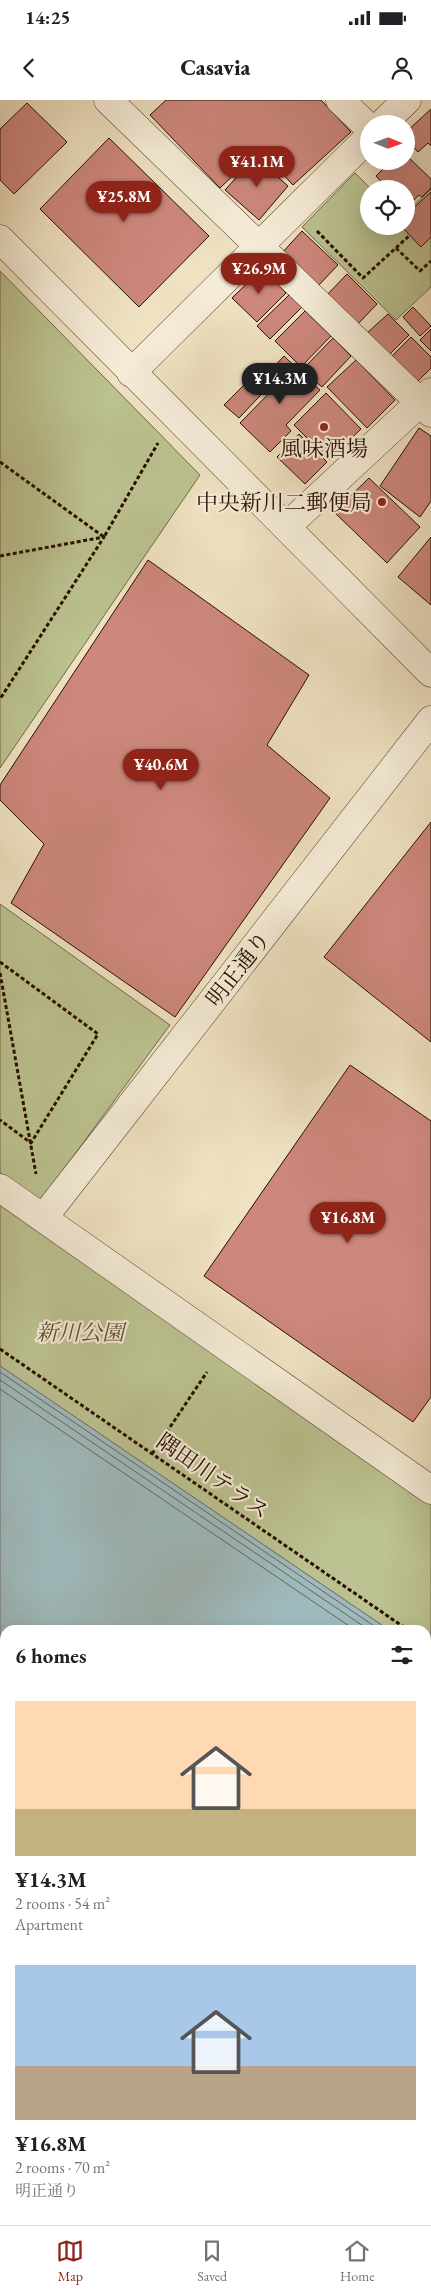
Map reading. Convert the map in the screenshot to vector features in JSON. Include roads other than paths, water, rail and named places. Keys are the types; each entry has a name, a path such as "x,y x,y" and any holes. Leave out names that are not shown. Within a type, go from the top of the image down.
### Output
{"street":[{"path":"340,100 360,119"},
{"path":"391,115 407,100"},
{"path":"122,105 258,246 427,403 286,527"},
{"path":"131,373 360,146"},
{"path":"0,240 431,674"},
{"name":"明正通り","path":"44,1217 431,720"},
{"path":"0,1188 431,1490"}],"water":[{"path":"0,1366 382,1625 0,1625"}],"place":[{"name":"風味酒場","path":"324,427"},
{"name":"中央新川二郵便局","path":"382,502"}],"park label":[{"name":"新川公園","path":"80,1332"}]}
